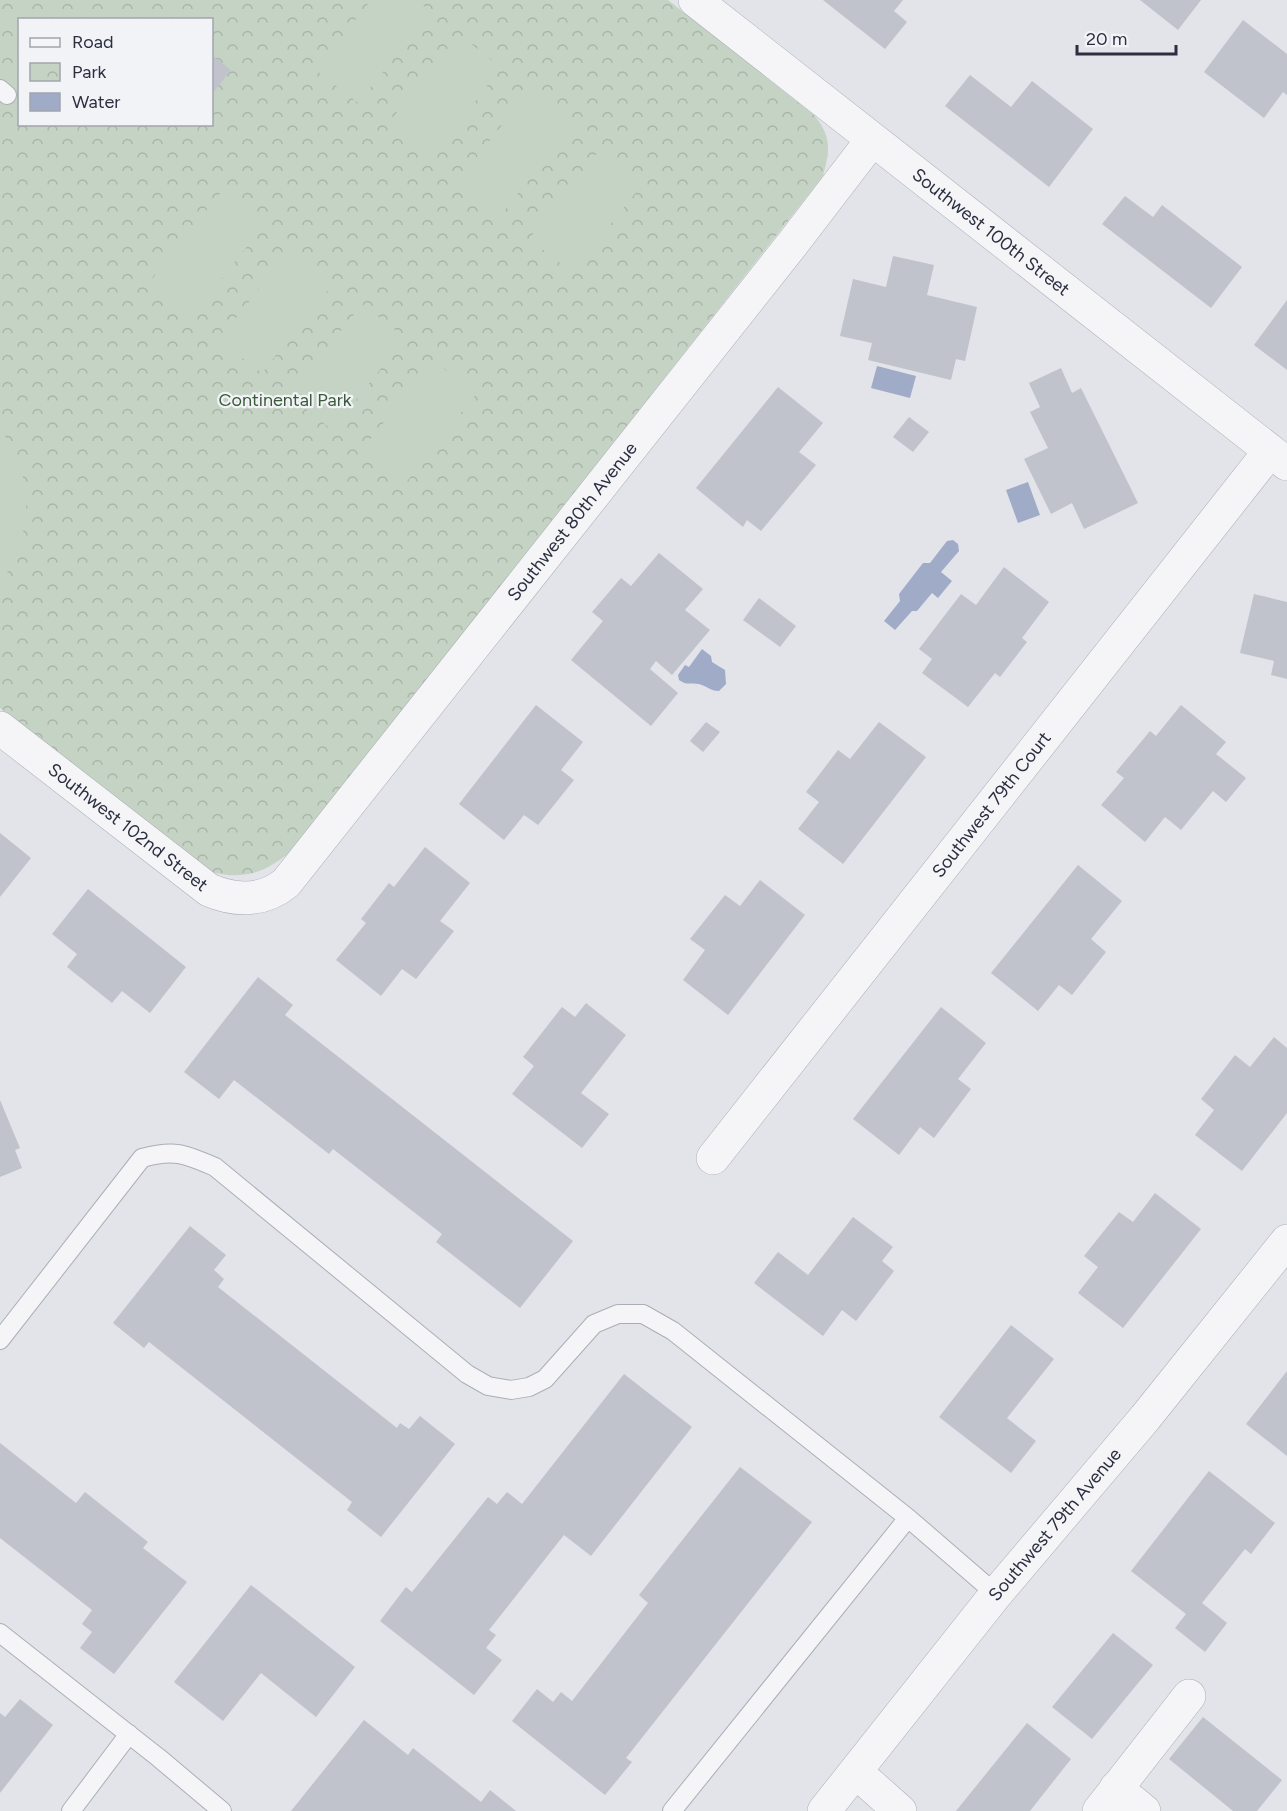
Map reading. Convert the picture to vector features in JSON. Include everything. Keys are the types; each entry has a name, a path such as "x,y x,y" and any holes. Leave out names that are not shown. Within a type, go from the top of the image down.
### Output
{"street":[{"name":"Southwest 100th Street","path":"695,0 1278,457"},
{"name":"Southwest 80th Avenue","path":"266,895 286,883 872,140"},
{"name":"Southwest 79th Court","path":"713,1158 1278,457"},
{"name":"Southwest 102nd Street","path":"0,728 209,890 234,899 266,895"},
{"name":"Southwest 79th Avenue","path":"824,1811 996,1594 1145,1418 1287,1241"},
{"path":"1144,1811 1108,1799 1189,1695"},
{"path":"856,1772 900,1811"}],"lane":[{"path":"0,1340 142,1158 164,1152 187,1155 214,1167 467,1374 488,1386 511,1390 529,1387 545,1379 594,1324 618,1314 643,1314 673,1331 908,1518 996,1594"},
{"path":"672,1811 908,1518"},
{"path":"0,1633 129,1734 214,1808"},
{"path":"71,1811 129,1734"}],"green space":[{"name":"Continental Park","path":"0,0 668,0 814,115 827,137 828,151 823,176 295,848 274,864 254,873 232,875 207,871 0,708"},
{"path":"371,0 416,0 431,12 358,103 316,70"},
{"path":"459,34 501,68 429,160 386,126"},
{"path":"530,90 573,124 500,216 457,182"},
{"path":"602,147 645,181 572,272 529,239"},
{"path":"221,192 263,226 191,318 148,284"},
{"path":"291,248 334,282 262,373 219,340"},
{"path":"362,304 405,338 332,430 290,396"},
{"path":"433,360 476,394 404,485 361,451"},
{"path":"0,429 20,467 25,486 26,506 19,546 0,584"}],"water":[{"path":"877,366 916,376 910,398 871,388"},
{"path":"1028,482 1040,515 1018,523 1006,490"},
{"path":"953,540 958,544 959,551 941,572 952,581 938,598 932,593 917,611 912,611 895,630 884,621 900,601 899,594 923,563 930,563 947,541"},
{"path":"702,649 711,656 712,662 725,670 726,684 719,691 679,680 678,675 685,665 689,667"}],"building":[{"path":"823,0 903,0 894,11 907,22 885,49"},
{"path":"1140,0 1201,0 1178,30"},
{"path":"1243,20 1287,54 1287,95 1283,92 1264,118 1204,72"},
{"path":"213,56 231,70 213,93"},
{"path":"970,75 1011,107 1032,81 1093,129 1049,187 945,106"},
{"path":"1125,196 1153,217 1162,205 1242,267 1211,308 1102,224"},
{"path":"893,256 934,265 927,295 977,307 965,361 956,359 951,380 868,360 872,343 840,336 853,279 886,287"},
{"path":"1287,300 1287,370 1254,345"},
{"path":"1061,368 1072,393 1081,388 1138,503 1084,529 1072,503 1051,514 1024,459 1048,448 1030,412 1040,407 1029,383"},
{"path":"778,387 823,423 799,452 816,465 761,531 747,520 743,527 696,488"},
{"path":"909,417 929,432 913,452 893,437"},
{"path":"659,553 703,589 685,610 710,630 672,675 656,661 650,669 678,693 651,726 571,660 603,621 592,612 621,578 631,586"},
{"path":"1004,567 1049,602 1022,638 1027,642 1000,677 995,673 968,707 922,673 932,659 919,649 961,594 976,605"},
{"path":"1254,594 1287,602 1287,679 1271,675 1274,661 1240,653"},
{"path":"759,598 796,626 780,647 743,620"},
{"path":"536,705 583,742 561,770 574,780 538,825 524,815 504,840 459,804"},
{"path":"1181,705 1226,742 1216,754 1246,778 1226,802 1213,791 1181,830 1165,817 1145,842 1101,805 1124,778 1116,772 1150,731 1156,736"},
{"path":"706,722 720,732 703,752 690,741"},
{"path":"879,722 926,757 843,864 798,829 819,802 806,792 838,750 850,759"},
{"path":"0,833 31,858 0,897"},
{"path":"425,847 470,883 440,921 454,931 416,979 402,969 381,996 336,960 366,923 361,919 389,883 394,887"},
{"path":"1078,865 1122,901 1091,939 1106,952 1072,995 1059,985 1038,1011 991,973"},
{"path":"760,880 805,915 728,1015 683,980 705,950 690,939 725,895 740,906"},
{"path":"88,889 186,967 150,1013 122,991 112,1003 67,967 77,954 52,934"},
{"path":"258,977 293,1005 285,1015 573,1241 520,1308 436,1242 442,1234 333,1149 329,1154 234,1080 219,1099 184,1072"},
{"path":"586,1003 626,1035 581,1093 609,1114 582,1148 512,1094 534,1066 523,1057 562,1007 575,1017"},
{"path":"941,1007 986,1043 958,1079 971,1089 934,1138 920,1127 899,1155 853,1119"},
{"path":"1274,1037 1287,1048 1287,1113 1242,1171 1195,1135 1214,1110 1201,1099 1235,1055 1250,1067"},
{"path":"0,1100 20,1148 15,1150 22,1168 0,1177"},
{"path":"1155,1193 1201,1229 1123,1328 1078,1293 1098,1267 1084,1256 1119,1212 1133,1222"},
{"path":"853,1217 893,1247 882,1261 894,1271 856,1321 842,1310 823,1336 754,1283 778,1252 808,1275"},
{"path":"190,1226 226,1255 214,1270 224,1279 218,1287 397,1428 400,1423 409,1429 420,1416 455,1444 381,1537 347,1510 352,1502 149,1342 144,1348 113,1323"},
{"path":"1011,1325 1054,1359 1007,1418 1036,1441 1011,1473 939,1417"},
{"path":"1287,1371 1287,1456 1246,1424"},
{"path":"624,1374 692,1427 591,1556 564,1535 489,1630 496,1635 486,1648 502,1660 474,1695 380,1621 406,1587 412,1592 488,1497 497,1504 507,1492 522,1504"},
{"path":"0,1443 76,1503 85,1492 148,1542 143,1548 187,1582 114,1674 80,1648 92,1632 82,1624 92,1610 0,1538"},
{"path":"740,1467 812,1522 626,1758 632,1762 605,1795 512,1721 537,1689 553,1702 561,1692 572,1701 648,1603 639,1595"},
{"path":"1209,1471 1275,1523 1251,1554 1245,1549 1202,1603 1227,1623 1205,1652 1175,1628 1186,1614 1131,1571"},
{"path":"251,1585 355,1667 316,1717 261,1673 223,1721 174,1682"},
{"path":"1113,1633 1153,1665 1092,1739 1052,1707"},
{"path":"20,1699 53,1725 0,1793 0,1713 5,1717"},
{"path":"1203,1717 1282,1780 1257,1811 1233,1811 1169,1759"},
{"path":"364,1720 408,1755 413,1748 481,1802 490,1790 516,1811 291,1811"},
{"path":"1027,1723 1071,1759 1030,1811 956,1811"}]}
